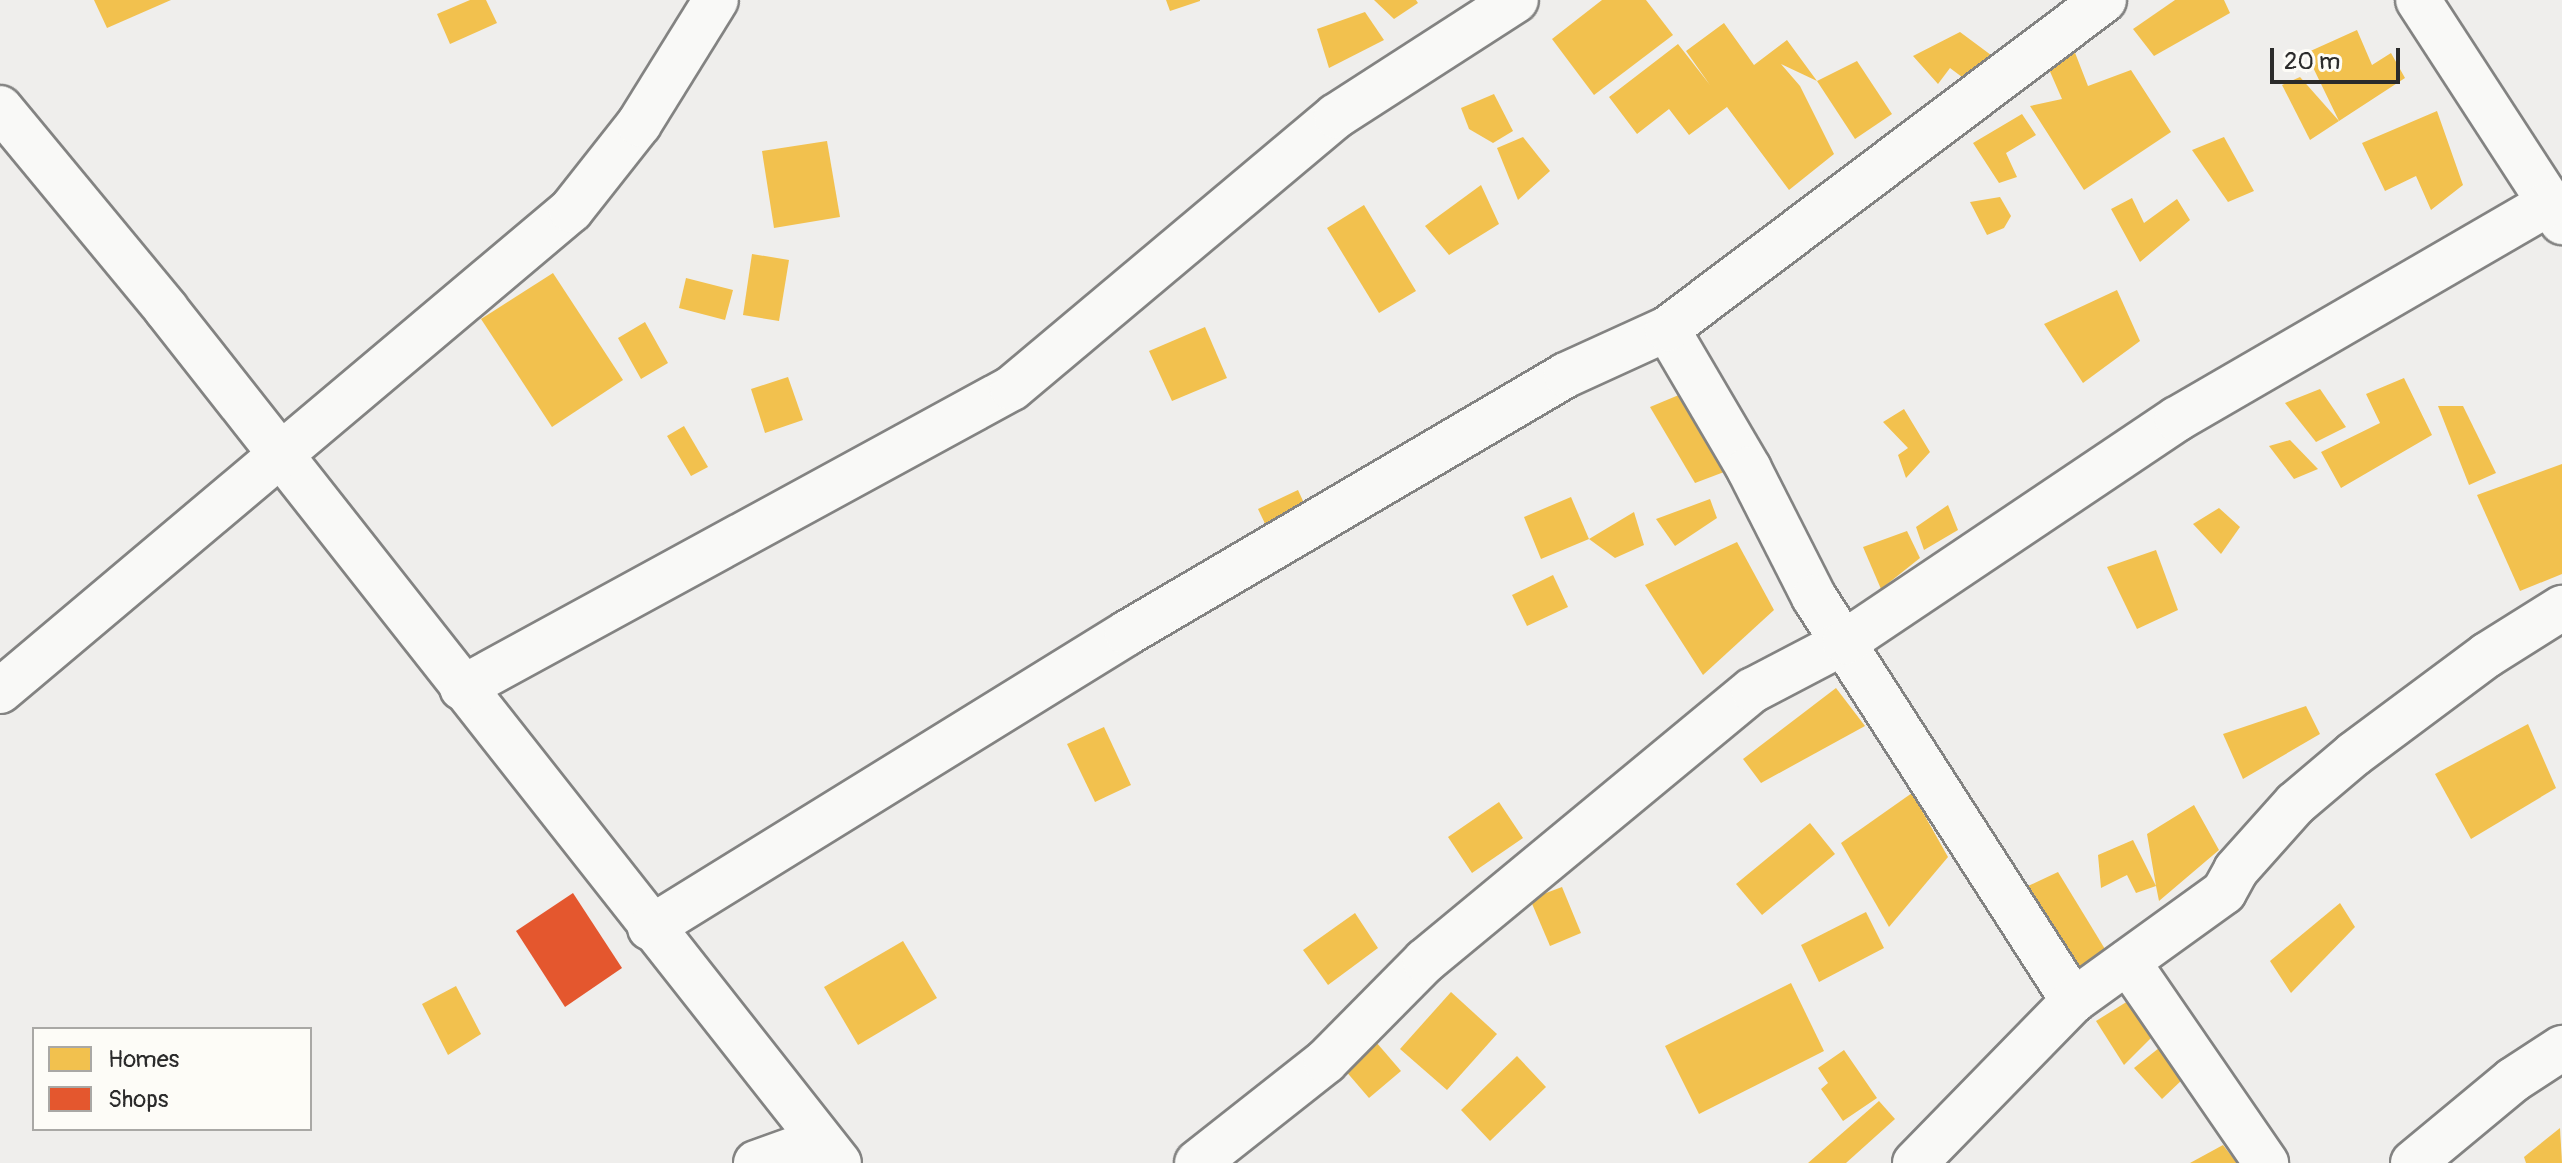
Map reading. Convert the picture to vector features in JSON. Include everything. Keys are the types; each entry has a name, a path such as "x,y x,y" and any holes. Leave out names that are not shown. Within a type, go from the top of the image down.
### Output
{"street":[{"path":"0,691 571,210 639,124 716,0"},
{"path":"462,688 1012,388 1336,116 1516,0"},
{"path":"650,928 1127,633 1566,375 1667,329 2104,0"},
{"path":"1197,1163 1326,1061 1425,961 1753,690 1845,642 2177,419 2556,212 2418,0"},
{"path":"3,118 280,454 650,928 830,1152"},
{"path":"1667,329 1845,642 2073,1001"},
{"path":"1915,1163 2073,1001 2224,892 2236,870 2295,804 2354,754 2487,655 2562,608"},
{"path":"2128,962 2266,1163"},
{"path":"2413,1163 2513,1080 2562,1048"},
{"path":"756,1163 830,1152"}],"building: Homes":[{"path":"94,0 171,0 107,28"},
{"path":"470,0 486,0 497,23 450,44 437,14"},
{"path":"1166,0 1200,0 1200,1 1170,11"},
{"path":"1374,0 1416,0 1418,3 1394,19"},
{"path":"1602,0 1646,0 1673,35 1594,95 1552,39"},
{"path":"2175,0 2224,0 2230,13 2154,56 2133,29"},
{"path":"1365,12 1384,40 1329,68 1317,29"},
{"path":"1724,23 1754,65 1787,40 1817,81 1781,64 1800,86 1834,154 1789,190 1727,107 1689,135 1669,109 1637,134 1609,97 1678,44 1710,85 1686,51"},
{"path":"2357,30 2372,65 2391,53 2405,78 2339,121 2306,53"},
{"path":"1960,32 1995,58 1966,80 1950,68 1938,84 1913,56"},
{"path":"2072,45 2088,86 2131,70 2171,132 2084,190 2030,106 2062,99 2048,67"},
{"path":"1857,61 1892,114 1855,139 1817,81"},
{"path":"2300,77 2339,121 2310,140 2282,85"},
{"path":"1494,94 1513,131 1493,143 1469,129 1461,108"},
{"path":"2437,111 2463,185 2431,210 2416,176 2385,191 2362,143"},
{"path":"2022,114 2036,135 2006,153 2017,177 1999,183 1973,143"},
{"path":"1523,137 1550,171 1518,200 1497,148"},
{"path":"2224,137 2254,191 2228,202 2192,150"},
{"path":"827,141 840,217 774,228 762,151"},
{"path":"1481,185 1499,224 1449,255 1425,226"},
{"path":"2000,197 2011,216 2004,228 1987,235 1970,202"},
{"path":"2132,198 2144,223 2177,199 2190,220 2140,262 2111,209"},
{"path":"1364,205 1416,291 1379,313 1327,228"},
{"path":"752,254 789,260 779,321 743,315"},
{"path":"553,273 623,380 552,427 481,319"},
{"path":"686,278 733,290 725,320 679,308"},
{"path":"2117,290 2140,341 2083,383 2044,324"},
{"path":"645,322 668,363 641,379 618,338"},
{"path":"1205,327 1227,378 1172,401 1149,351"},
{"path":"788,377 803,420 765,433 751,389"},
{"path":"2404,378 2432,435 2341,488 2321,452 2380,423 2366,394"},
{"path":"2320,389 2346,427 2316,442 2285,403"},
{"path":"1686,392 1732,469 1695,483 1650,407"},
{"path":"2438,406 2463,406 2496,473 2469,485"},
{"path":"1904,409 1930,452 1906,478 1898,455 1908,448 1883,422"},
{"path":"684,426 708,467 691,476 667,436"},
{"path":"2290,440 2318,469 2294,479 2269,446"},
{"path":"2562,464 2562,574 2520,591 2477,495"},
{"path":"1298,490 1309,514 1269,532 1258,509"},
{"path":"1571,497 1589,539 1541,559 1524,517"},
{"path":"1710,499 1717,518 1675,546 1656,519"},
{"path":"1948,505 1958,530 1924,550 1916,527"},
{"path":"2219,508 2240,527 2221,554 2193,524"},
{"path":"1634,512 1644,545 1615,558 1589,539"},
{"path":"1907,531 1920,558 1881,589 1863,547"},
{"path":"1737,542 1774,610 1703,675 1645,585"},
{"path":"2156,550 2178,610 2137,629 2107,567"},
{"path":"1553,575 1568,607 1527,626 1512,595"},
{"path":"1836,688 1865,726 1761,783 1743,759"},
{"path":"2306,706 2320,734 2243,779 2223,734"},
{"path":"2528,724 2556,788 2471,839 2435,774"},
{"path":"1104,727 1131,785 1095,802 1067,744"},
{"path":"1912,793 1948,857 1889,927 1841,843"},
{"path":"1499,802 1523,838 1472,873 1448,837"},
{"path":"2194,805 2219,850 2159,901 2147,834"},
{"path":"1810,823 1835,854 1762,915 1736,884"},
{"path":"2133,840 2156,886 2136,893 2127,875 2101,888 2098,855"},
{"path":"2058,872 2108,954 2069,973 2028,886"},
{"path":"1562,887 1581,933 1550,946 1530,899"},
{"path":"2340,903 2355,927 2291,993 2270,961"},
{"path":"1866,912 1884,948 1819,982 1801,945"},
{"path":"1355,913 1378,948 1328,985 1303,950"},
{"path":"903,941 937,998 858,1045 824,987"},
{"path":"1791,983 1824,1051 1699,1114 1665,1046"},
{"path":"456,986 481,1034 448,1055 422,1004"},
{"path":"1451,992 1497,1034 1447,1090 1400,1049"},
{"path":"2136,996 2158,1031 2124,1065 2096,1021"},
{"path":"1376,1042 1401,1071 1369,1098 1344,1069"},
{"path":"2164,1044 2184,1078 2162,1099 2134,1068"},
{"path":"1844,1050 1877,1098 1843,1121 1821,1089 1828,1083 1818,1068"},
{"path":"1517,1056 1546,1087 1490,1141 1461,1110"},
{"path":"1879,1101 1895,1119 1846,1163 1808,1163"},
{"path":"2560,1128 2562,1163 2526,1163 2524,1157"},
{"path":"2223,1145 2237,1163 2190,1163"}],"building: Shops":[{"path":"573,893 622,968 565,1007 516,931"}]}
